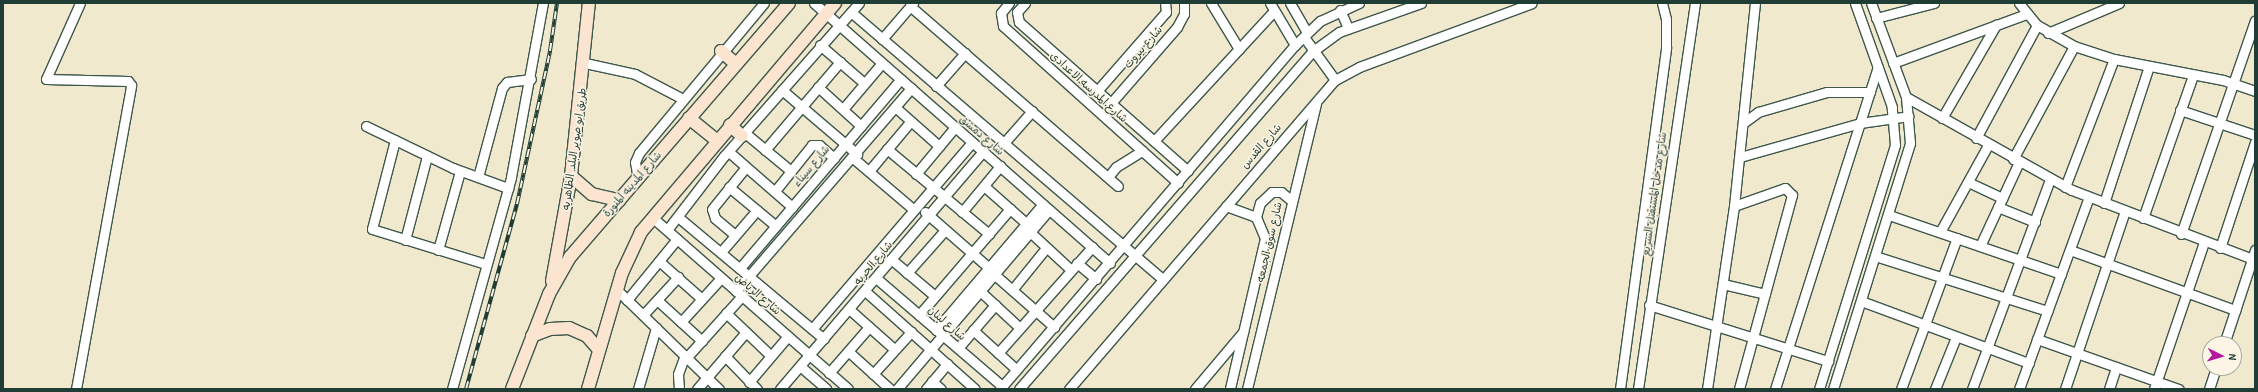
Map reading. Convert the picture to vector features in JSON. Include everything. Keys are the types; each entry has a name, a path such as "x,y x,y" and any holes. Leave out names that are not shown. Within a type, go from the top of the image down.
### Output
{"main road":[{"name":"طريق ابو صوير البلد, الظاهريه","path":"549,294 571,176 585,63 589,3"},
{"name":"شارع المدينه المنورة","path":"512,389 549,294 577,247 638,179 789,3"},
{"path":"588,389 616,289 634,245 653,218 730,125 835,3"},
{"path":"721,51 736,64"},
{"path":"690,118 717,141"},
{"path":"730,125 743,135"},
{"path":"571,176 592,194 619,200"},
{"path":"532,336 550,329 569,328 587,336 599,350"}],"street":[{"path":"76,389 131,85 128,81 46,79 80,3"},
{"path":"452,389 508,188 532,79 543,3"},
{"path":"638,179 635,162 639,152 681,98 764,3"},
{"name":"شارع دمشق","path":"814,3 1110,263"},
{"path":"668,230 728,152 820,45 859,3"},
{"name":"شارع المدرسه الاعدادى","path":"1008,3 1001,13 1004,26 1178,182"},
{"name":"شارع المدرسه الاعدادى","path":"1025,3 1017,12 1019,22 1188,171"},
{"name":"شارع بيروت","path":"1097,91 1166,12 1164,3"},
{"name":"شارع بيروت","path":"1111,103 1177,27 1184,14 1184,3"},
{"path":"1211,3 1239,48"},
{"path":"1290,3 1313,51 1335,80"},
{"path":"1001,388 1110,263 1295,45 1305,35 1340,10 1359,3"},
{"name":"شارع القدس","path":"1019,389 1313,51 1348,28 1421,3"},
{"name":"شارع القدس","path":"1069,389 1162,279 1335,80 1359,67 1532,3"},
{"name":"شارع مدخل المستقبل السريع","path":"1620,389 1666,47 1666,19 1662,3"},
{"name":"شارع مدخل المستقبل السريع","path":"1638,389 1695,3"},
{"path":"1707,389 1734,206 1755,3"},
{"path":"1819,389 1894,154 1895,118 1855,3"},
{"path":"1833,389 1907,157 1909,116 1906,97 1871,3"},
{"path":"1876,18 1934,3"},
{"path":"2020,3 2026,14 2036,25 2074,46 2114,59 2233,84 2255,91"},
{"path":"2048,33 2119,3"},
{"path":"882,39 912,4 965,53 1118,186"},
{"path":"1154,141 1239,48 1272,7 1295,45"},
{"path":"1340,10 1348,28"},
{"name":"شارع دمشق","path":"851,12 1162,279"},
{"path":"1893,63 2026,14"},
{"path":"2182,234 2255,20"},
{"path":"1942,118 1996,25"},
{"path":"1976,138 2036,25"},
{"path":"820,45 864,83"},
{"path":"1980,246 2002,198 2016,160 2074,46"},
{"path":"936,86 965,53"},
{"path":"2065,187 2114,59"},
{"path":"765,150 840,62"},
{"path":"585,63 635,74 681,98"},
{"path":"843,109 882,63"},
{"path":"2104,203 2150,66"},
{"path":"1775,389 1878,67"},
{"path":"2143,218 2193,75"},
{"path":"478,177 502,88 507,82 532,79"},
{"name":"شارع سيناء","path":"740,268 901,79"},
{"path":"818,87 861,126"},
{"path":"679,389 678,374 686,356 702,341 726,313 749,276 855,156 911,88"},
{"path":"782,90 845,144 869,171 916,208 928,215 988,268"},
{"path":"1743,123 1758,112 1827,92 1870,92"},
{"path":"934,108 946,94"},
{"path":"1906,97 1988,145 2065,187 2182,234 2220,248 2254,257 2227,336"},
{"name":"شارع سوق الجمعه","path":"1247,389 1291,200 1316,101"},
{"path":"895,107 939,146"},
{"path":"2180,110 2255,135"},
{"path":"1003,144 1032,111"},
{"path":"1740,157 1860,123 1909,116"},
{"path":"869,171 911,121"},
{"path":"366,126 460,171 508,188"},
{"path":"916,174 955,127"},
{"path":"743,135 791,171"},
{"path":"395,140 372,229 486,264"},
{"name":"شارع الحريه","path":"812,330 972,142"},
{"path":"2220,248 2255,142"},
{"path":"775,191 814,144 834,158"},
{"path":"1940,232 1988,145"},
{"path":"888,149 988,234"},
{"name":"شارع الحريه","path":"780,389 983,151"},
{"path":"1108,177 1116,167 1142,151"},
{"path":"728,152 792,206"},
{"path":"405,240 427,156"},
{"path":"962,212 1000,166"},
{"path":"735,235 712,212 713,206 746,167"},
{"path":"438,250 460,171"},
{"path":"1972,389 2050,179"},
{"path":"1968,182 2002,198"},
{"path":"813,183 823,192"},
{"path":"984,186 1010,209 1046,248 1074,267 1096,279"},
{"path":"729,187 776,226"},
{"path":"1734,206 1785,188 1792,195 1739,389"},
{"path":"1256,217 1260,203 1272,192 1281,192 1291,200"},
{"path":"2019,389 2089,197"},
{"path":"897,389 931,350 940,333 988,268 1028,227 1046,206"},
{"name":"شارع سوق الجمعه","path":"1226,206 1256,217 1263,231 1265,245 1230,389"},
{"path":"1998,207 2035,222"},
{"path":"919,315 1010,209"},
{"path":"721,252 757,210"},
{"path":"2065,389 2125,211"},
{"path":"1888,215 2061,274"},
{"name":"شارع الرياض","path":"678,217 824,339"},
{"name":"شارع الرياض","path":"653,218 848,389"},
{"path":"1873,223 1885,227"},
{"path":"940,333 981,292 995,275 1028,227"},
{"path":"908,273 945,230"},
{"path":"1901,389 1957,238"},
{"path":"627,300 677,239"},
{"path":"887,242 898,252"},
{"path":"2155,385 2204,242"},
{"path":"998,353 1092,247"},
{"path":"1012,290 1046,248"},
{"path":"2070,250 2235,310"},
{"path":"1876,256 2047,311"},
{"path":"891,259 935,296"},
{"path":"659,261 702,299"},
{"path":"995,275 1054,327"},
{"path":"643,315 678,277"},
{"path":"681,322 721,278"},
{"name":"شارع لبنان","path":"876,278 958,348 1001,388"},
{"path":"1723,284 1765,294"},
{"path":"616,289 720,389"},
{"path":"865,291 975,389"},
{"path":"981,292 1020,328"},
{"path":"657,300 702,341"},
{"path":"1861,302 2029,364"},
{"path":"958,348 995,305"},
{"path":"1650,305 1828,361"},
{"path":"849,309 894,349"},
{"path":"726,313 771,356"},
{"path":"830,373 869,327"},
{"path":"638,389 656,328"},
{"path":"973,330 1017,370"},
{"path":"1195,389 1244,330"},
{"path":"697,389 746,332"},
{"path":"873,374 894,349 911,332"},
{"path":"749,382 788,336"},
{"path":"1935,389 1956,337"},
{"path":"2037,339 2116,367 2155,385 2178,389"},
{"path":"849,352 890,389"},
{"path":"725,356 757,389"},
{"path":"926,389 947,364"},
{"path":"800,366 820,387"},
{"path":"2109,389 2116,367"},
{"path":"2209,389 2213,376"},
{"path":"932,381 941,389"}],"railway":[{"path":"466,389 517,204 550,51 557,3"}]}
